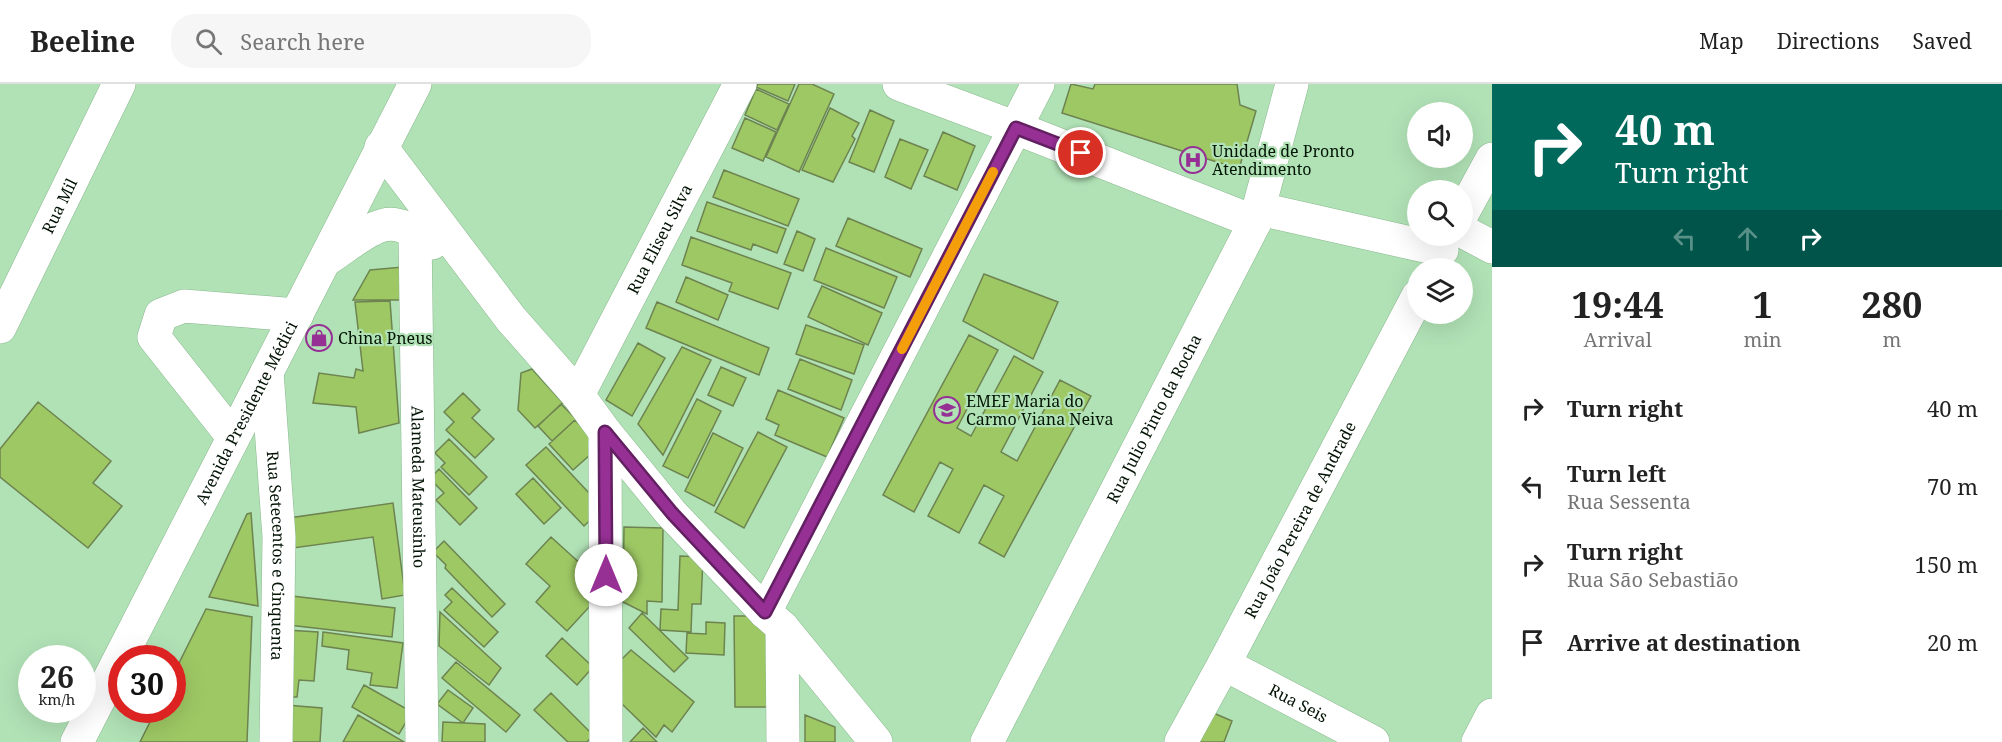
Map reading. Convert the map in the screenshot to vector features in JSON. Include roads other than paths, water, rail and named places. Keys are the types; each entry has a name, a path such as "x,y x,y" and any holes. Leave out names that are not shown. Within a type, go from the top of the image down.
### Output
{"street":[{"name":"Rua Mil","path":"0,327 119,84"},
{"name":"Rua Eliseu Silva","path":"578,394 740,84"},
{"path":"898,84 1258,215 1407,239"},
{"path":"783,742 774,620 1038,84"},
{"name":"Rua Julio Pinto da Rocha","path":"987,742 1258,215 1292,84"},
{"name":"Avenida Presidente Médici","path":"77,742 327,259 411,88"},
{"path":"381,147 511,319 578,394 605,432 672,513 774,620 876,742"},
{"path":"1473,194 1492,159"},
{"path":"327,259 372,230 386,224 399,225 415,232 446,255 511,319"},
{"name":"Alameda Mateusinho","path":"415,232 422,742"},
{"path":"1447,246 1492,247"},
{"path":"233,437 154,337 161,315 184,306 297,315"},
{"name":"Rua João Pereira de Andrade","path":"1181,742 1407,317"},
{"name":"Rua Setecentos e Cinquenta","path":"267,372 279,537 276,742"},
{"path":"605,432 606,742"},
{"name":"Rua Seis","path":"1224,664 1373,742"},
{"path":"1478,742 1492,715"}],"place":[{"name":"Unidade de Pronto Atendimento","path":"1193,160"},
{"name":"China Pneus","path":"319,338"},
{"name":"EMEF Maria do Carmo Viana Neiva","path":"947,410"}]}
